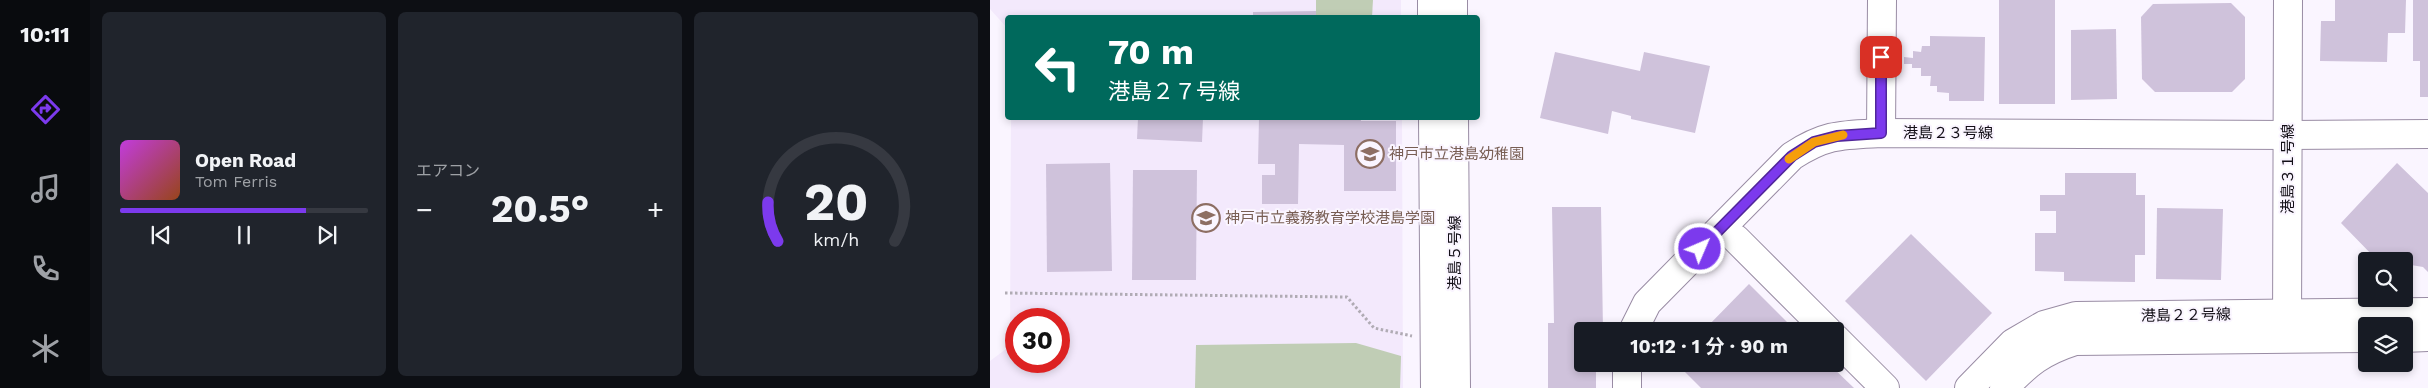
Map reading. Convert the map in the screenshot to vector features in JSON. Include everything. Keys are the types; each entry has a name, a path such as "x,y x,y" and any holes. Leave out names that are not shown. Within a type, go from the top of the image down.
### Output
{"street":[{"path":"1432,0 1432,15"},
{"path":"1453,0 1453,15"},
{"path":"1881,133 1882,0"},
{"name":"港島３１号線","path":"2287,326 2288,0"},
{"name":"港島５号線","path":"1433,120 1435,388"},
{"name":"港島５号線","path":"1454,120 1456,388"},
{"name":"港島２３号線","path":"1638,322 1648,302 1792,156 1814,142 1837,136 1881,133 2428,134"},
{"path":"1736,239 1819,322"},
{"name":"港島２２号線","path":"2004,388 2026,365 2050,349 2075,340 2287,326 2428,312"},
{"name":"港島２２号線","path":"1970,388 2013,343 2044,325 2076,316 2287,326 2358,337"},
{"path":"2413,338 2428,338"},
{"path":"1844,347 1885,388"},
{"path":"1627,372 1627,388"}],"path":[{"path":"1005,293 1347,297 1374,328 1412,336"}],"shaded area":[{"path":"990,0 1401,0 1401,15 1005,15 1005,26 990,9"},
{"name":"神戸市立義務教育学校港島学園","path":"1011,120 1402,120 1403,388 990,388 990,361 1005,350 1005,373 1070,373 1070,308 1010,308"}],"green space":[{"path":"1316,0 1373,0 1372,15 1316,15"},
{"path":"1356,343 1401,356 1400,388 1195,388 1196,345"}],"building":[{"path":"1999,0 2055,0 2055,104 1999,104"},
{"path":"2335,0 2406,0 2405,33 2388,33 2387,62 2320,61 2321,21 2335,21"},
{"path":"2413,0 2428,0 2428,97 2420,97 2420,61 2413,61"},
{"path":"2231,3 2245,17 2245,79 2232,92 2155,92 2142,79 2141,17 2153,4"},
{"path":"1316,11 1316,15 1253,15 1253,12"},
{"path":"2116,29 2117,99 2071,100 2071,30"},
{"path":"1930,36 1985,37 1984,101 1949,101 1949,93 1937,92 1937,86 1930,86 1931,76 1921,76 1921,68 1912,68 1912,64 1904,64 1904,57 1913,58 1913,51 1921,52 1922,46 1930,46"},
{"path":"1555,52 1640,71 1644,52 1710,66 1695,133 1631,119 1631,116 1612,111 1608,134 1540,118"},
{"path":"1138,120 1203,120 1202,142 1137,139"},
{"name":"神戸市立港島幼稚園","path":"1259,120 1396,121 1396,191 1344,191 1344,145 1299,144 1298,204 1262,204 1262,175 1275,175 1275,164 1258,164"},
{"path":"1110,163 1112,271 1047,272 1046,164"},
{"path":"2397,163 2428,193 2428,272 2423,267 2413,265 2413,252 2369,252 2341,223"},
{"path":"1133,170 1197,170 1196,280 1132,280"},
{"path":"2065,173 2136,173 2136,195 2145,195 2145,255 2135,255 2135,282 2064,281 2064,272 2035,271 2035,233 2056,233 2056,211 2040,211 2040,195 2065,195"},
{"path":"1552,207 1601,207 1603,322 1574,322 1574,372 1596,372 1596,388 1548,388 1548,323 1554,323"},
{"path":"2157,208 2223,209 2221,280 2156,279"},
{"path":"1911,234 1992,313 1926,381 1845,301"},
{"path":"1749,284 1787,322 1712,322"},
{"path":"1685,372 1837,372 1854,388 1701,388"}],"slow traffic":[{"path":"1789,159 1814,142 1843,135"}],"place":[{"name":"神戸市立港島幼稚園","path":"1370,154"},
{"name":"神戸市立義務教育学校港島学園","path":"1206,218"}],"route":[{"path":"1700,249 1792,156 1814,142 1837,136 1881,133 1881,57"}]}
